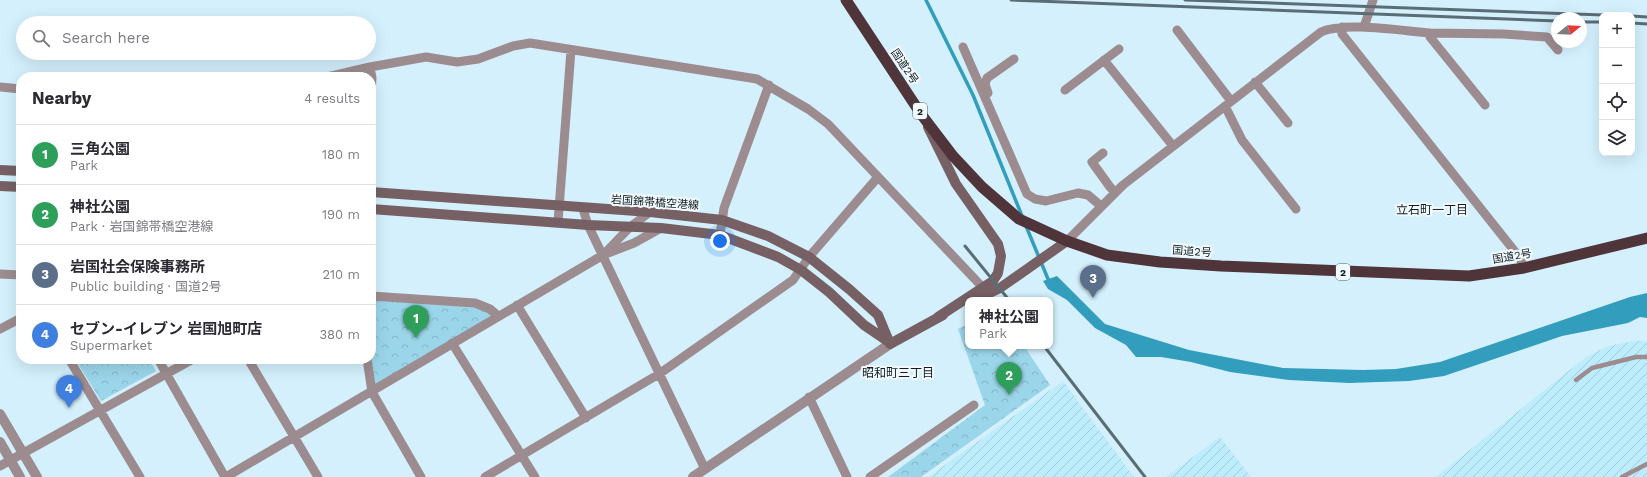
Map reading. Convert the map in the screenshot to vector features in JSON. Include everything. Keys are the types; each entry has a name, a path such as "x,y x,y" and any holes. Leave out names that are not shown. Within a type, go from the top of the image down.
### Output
{"highway":[{"name":"国道2号","path":"846,1 922,114 953,156 982,187 1019,219 1067,241 1107,254 1160,262 1220,266 1404,275 1469,276 1524,268 1647,238"}],"main road":[{"path":"922,114 956,184 998,244 1001,256 998,273 986,290 978,297"},
{"path":"0,170 16,171"},
{"path":"0,186 16,187"},
{"name":"岩国錦帯橋空港線","path":"376,192 583,209 650,212 722,220 768,236 809,257 878,315 890,344"},
{"path":"376,209 588,225 660,228 720,235 778,256 801,270 829,292 864,325 890,344 965,302"},
{"path":"974,297 1030,266 1067,241"},
{"path":"938,317 965,304"}],"street":[{"path":"1364,26 1373,0"},
{"path":"1067,241 1115,192 1255,82 1321,32 1329,28 1364,26 1430,34 1547,37 1558,50"},
{"path":"1342,27 1342,34 1520,258 1524,268"},
{"path":"1177,30 1228,104 1242,140 1296,208"},
{"path":"1430,34 1430,38 1485,105"},
{"path":"348,72 426,57 457,62 478,59 513,46 530,42 757,80 769,85 808,108 828,124 986,290"},
{"path":"963,46 1027,194 1035,199 1046,201 1078,193 1088,195 1101,206"},
{"path":"1065,90 1119,49"},
{"path":"558,222 571,50"},
{"path":"991,109 992,107 985,84 987,78 1014,59"},
{"path":"1104,60 1173,146"},
{"path":"370,67 371,72"},
{"path":"1255,82 1288,122"},
{"path":"720,235 724,208 769,85"},
{"path":"0,88 16,88"},
{"path":"1103,153 1092,162 1110,188 1115,192"},
{"path":"485,477 659,374 793,280 809,257 878,177"},
{"path":"583,209 588,225 707,473"},
{"path":"603,255 630,227 650,212"},
{"path":"161,364 225,477 603,255 634,243 660,228"},
{"path":"0,274 16,275"},
{"path":"376,296 475,303 490,309 498,316"},
{"path":"517,305 586,418"},
{"path":"0,329 16,321"},
{"path":"452,343 535,477"},
{"path":"693,477 707,473 809,397 853,370 890,344"},
{"path":"72,364 140,477"},
{"path":"0,466 184,364"},
{"path":"251,364 318,477"},
{"path":"368,364 372,392 421,477"},
{"path":"809,397 848,477"},
{"path":"870,477 974,404"},
{"path":"0,414 37,477"},
{"path":"0,442 20,477"}],"lane":[{"path":"1576,380 1592,368 1636,357 1647,357"},
{"path":"1622,477 1647,464"}],"shaded area":[{"path":"1057,276 1105,324 1189,350 1283,368 1363,370 1396,369 1440,362 1630,297 1647,293 1647,318 1640,317 1628,323 1562,336 1444,376 1409,381 1349,383 1289,380 1230,372 1191,362 1161,357 1136,357 1126,345 1095,328 1067,300 1048,289 1043,281"},
{"path":"1634,341 1647,341 1647,477 1436,477 1586,357 1608,346"},
{"path":"1063,381 1134,477 928,477"},
{"path":"1220,437 1251,477 1166,477"}],"green space":[{"path":"376,296 475,303 495,318 372,392 372,364 376,364"},
{"path":"965,326 965,349 958,329"},
{"path":"965,349 1026,349 1050,385 921,477 888,477 985,405"},
{"path":"78,364 152,364 156,371 101,401"}],"waterway":[{"path":"926,0 973,95 1022,216"},
{"path":"1026,226 1048,279 1051,282"}],"railway":[{"path":"1011,0 1551,21"},
{"path":"1185,0 1599,15"},
{"path":"1635,16 1647,17"},
{"path":"1587,22 1599,22"},
{"path":"1635,23 1647,24"},
{"path":"965,246 1007,297"},
{"path":"1046,349 1145,477"}],"place":[{"name":"岩国社会保険事務所","path":"1093,298"},
{"name":"三角公園","path":"416,338"},
{"name":"神社公園","path":"1009,395"},
{"name":"セブン-イレブン 岩国旭町店","path":"69,408"}],"district":[{"name":"立石町一丁目","path":"1432,210"},
{"name":"昭和町三丁目","path":"898,373"}]}
